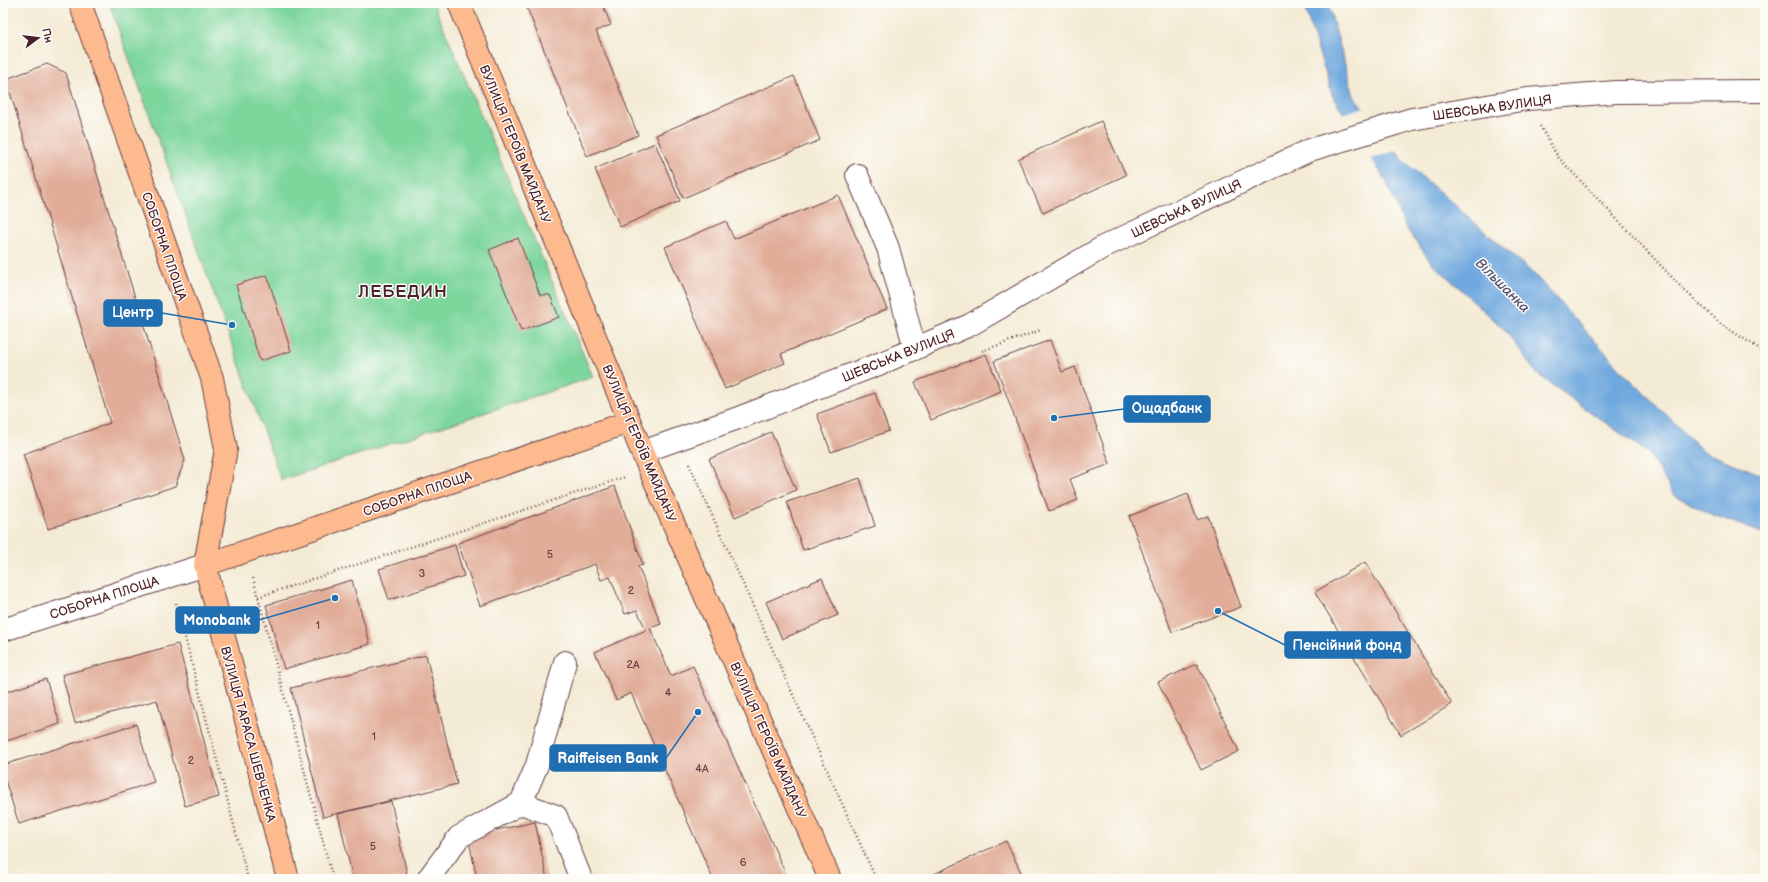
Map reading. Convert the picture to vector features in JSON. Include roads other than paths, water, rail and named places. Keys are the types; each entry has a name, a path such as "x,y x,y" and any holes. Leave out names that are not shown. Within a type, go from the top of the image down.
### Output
{"main road":[{"name":"СОБОРНА ПЛОЩА","path":"80,3 212,378 226,449 205,565 630,422"},
{"name":"ВУЛИЦЯ ГЕРОЇВ МАЙДАНУ","path":"458,3 646,461 830,879"},
{"name":"ВУЛИЦЯ ТАРАСА ШЕВЧЕНКА","path":"205,565 288,879"}],"street":[{"name":"ШЕВСЬКА ВУЛИЦЯ","path":"646,461 741,417 915,349 970,325 1105,246 1310,150 1412,119 1527,99 1616,92 1765,91"},
{"path":"857,175 888,248 915,349"},
{"name":"СОБОРНА ПЛОЩА","path":"3,630 205,565"},
{"path":"428,879 459,837 520,803 537,765 565,662"},
{"path":"520,803 556,816 582,879"}],"water":[{"name":"Вільшанка","path":"1303,3 1328,3 1354,96 1404,161 1535,275 1626,375 1704,452 1765,476 1765,534 1708,513 1674,495 1648,453 1537,374 1504,329 1431,262 1406,228 1386,181 1333,97"}],"place":[{"name":"Центр","path":"232,325"},
{"name":"Ощадбанк","path":"1054,418"},
{"name":"Monobank","path":"335,598"},
{"name":"Пенсійний фонд","path":"1218,611"},
{"name":"Raiffeisen Bank","path":"698,712"}],"district":[{"name":"ЛЕБЕДИН","path":"403,291"}]}
